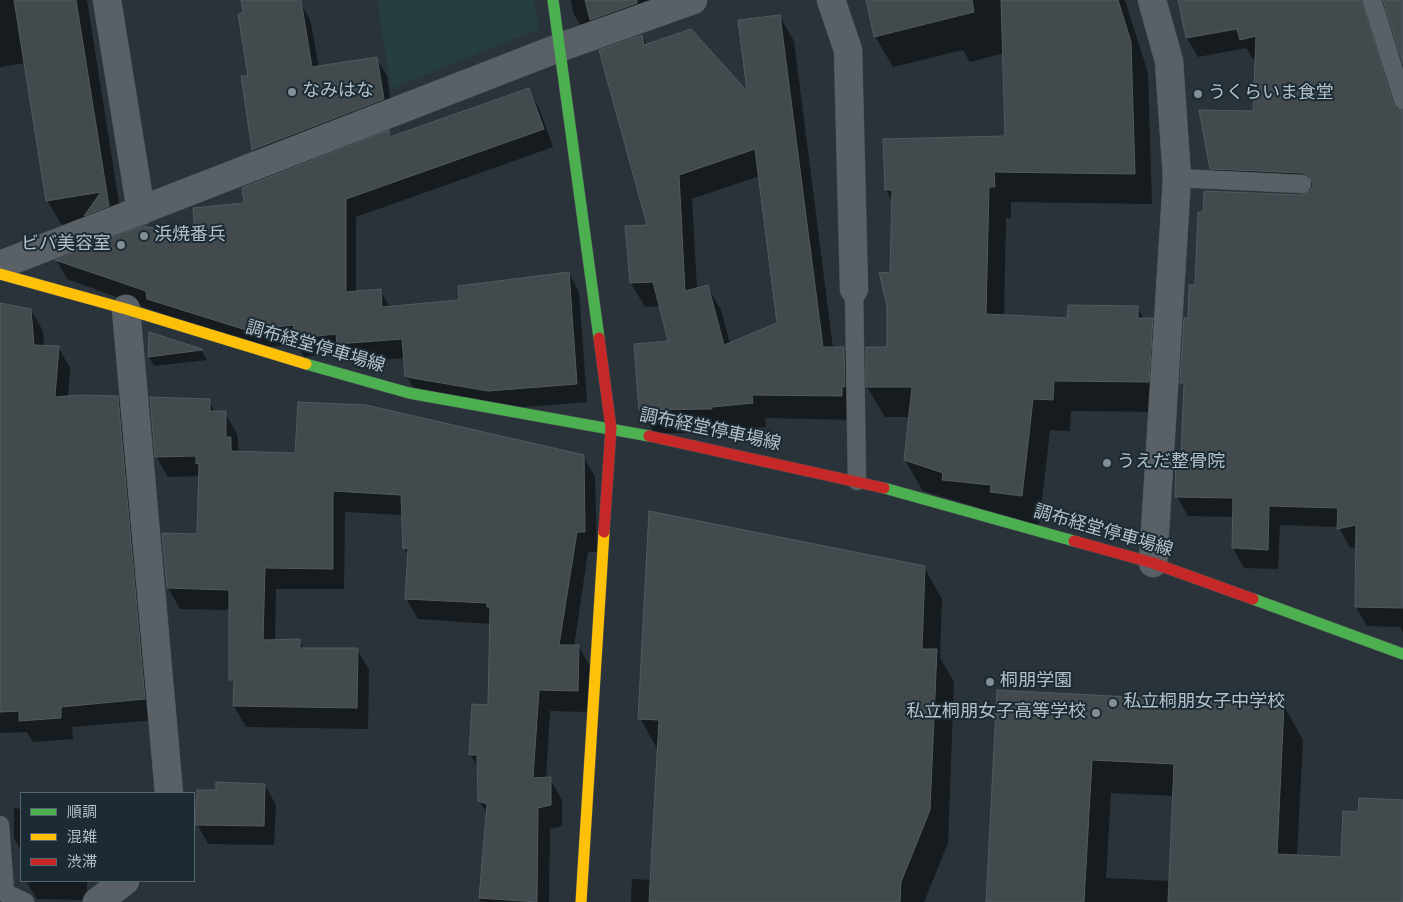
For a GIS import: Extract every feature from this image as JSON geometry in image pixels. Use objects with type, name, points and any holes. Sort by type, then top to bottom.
[{"type":"main road","points":[[553,0],[561,47],[611,428],[581,902]]},
{"type":"main road","name":"調布経堂停車場線","points":[[0,274],[126,309],[270,354],[409,393],[611,428],[857,481],[1152,563],[1403,654]]},
{"type":"street","points":[[107,0],[141,211]]},
{"type":"street","points":[[0,265],[561,47],[693,0]]},
{"type":"street","points":[[831,0],[848,50],[854,289]]},
{"type":"street","points":[[1152,0],[1170,61],[1177,178],[1152,563]]},
{"type":"street","points":[[126,309],[168,792]]},
{"type":"street","points":[[97,902],[124,882]]},
{"type":"lane","points":[[1372,0],[1403,100]]},
{"type":"lane","points":[[1177,178],[1302,184]]},
{"type":"lane","points":[[854,289],[857,481]]},
{"type":"lane","points":[[0,825],[5,894],[25,902]]},
{"type":"green space","points":[[377,0],[534,0],[539,29],[391,89]]},
{"type":"building","points":[[14,0],[76,0],[109,206],[84,216],[101,192],[46,201]]},
{"type":"building","points":[[241,0],[301,0],[312,67],[377,57],[384,99],[252,150],[241,76],[248,76],[238,14],[243,13]]},
{"type":"building","points":[[585,0],[637,0],[637,3],[590,20]]},
{"type":"building","points":[[866,0],[972,0],[974,12],[874,37]]},
{"type":"building","points":[[1001,0],[1118,0],[1131,42],[1135,174],[994,172],[995,187],[989,187],[986,314],[1067,318],[1068,305],[1138,306],[1138,318],[1153,318],[1149,382],[1054,381],[1053,400],[1033,399],[1022,496],[990,492],[991,485],[942,480],[943,473],[904,460],[912,387],[866,387],[866,347],[887,347],[887,306],[879,272],[890,273],[892,190],[885,190],[883,139],[1005,136]]},
{"type":"building","points":[[1178,0],[1362,0],[1393,103],[1396,108],[1403,110],[1403,608],[1355,607],[1356,525],[1337,529],[1338,508],[1269,506],[1268,550],[1232,548],[1233,498],[1175,497],[1176,455],[1181,455],[1184,383],[1180,383],[1184,318],[1188,318],[1189,285],[1195,285],[1198,212],[1203,212],[1204,191],[1301,195],[1311,190],[1313,184],[1308,175],[1303,173],[1210,169],[1199,110],[1253,111],[1256,36],[1240,40],[1237,29],[1186,38]]},
{"type":"building","points":[[1383,0],[1403,0],[1403,64]]},
{"type":"building","points":[[780,15],[823,347],[844,347],[845,387],[842,387],[842,396],[752,395],[753,403],[712,407],[712,409],[639,410],[634,344],[668,341],[653,282],[630,283],[625,226],[647,225],[599,50],[642,35],[644,45],[691,29],[747,91],[738,20]],"holes":[[[755,149],[777,323],[724,345],[708,285],[685,291],[679,175]]]},
{"type":"building","points":[[529,88],[544,129],[346,199],[346,292],[381,289],[382,307],[459,300],[458,286],[569,272],[577,384],[488,391],[412,378],[405,376],[402,339],[337,344],[336,334],[292,339],[294,325],[246,330],[147,299],[146,291],[55,260],[142,226],[195,235],[193,208],[244,203],[242,188],[389,130],[390,137]]},
{"type":"building","points":[[0,303],[31,309],[34,345],[59,346],[55,397],[80,395],[118,396],[145,699],[61,707],[61,718],[19,721],[19,711],[0,712]]},
{"type":"building","points":[[149,332],[202,349],[202,350],[148,357]]},
{"type":"building","points":[[150,397],[210,399],[210,411],[226,411],[226,437],[231,437],[231,451],[295,453],[298,402],[366,405],[584,455],[585,532],[577,532],[559,645],[579,645],[578,691],[539,690],[533,778],[551,777],[551,805],[538,808],[537,902],[479,898],[487,804],[478,801],[477,755],[469,755],[472,704],[488,705],[490,607],[487,607],[487,603],[405,599],[408,548],[403,549],[401,495],[333,491],[333,569],[265,568],[263,640],[300,639],[300,648],[358,648],[357,708],[233,706],[234,680],[229,680],[229,590],[167,588],[162,533],[197,534],[199,463],[196,464],[196,456],[155,457]]},
{"type":"building","points":[[649,511],[925,566],[922,649],[937,649],[930,810],[901,882],[900,902],[649,902],[659,720],[638,719]]},
{"type":"building","points":[[997,690],[1284,705],[1277,854],[1341,857],[1343,811],[1358,812],[1359,798],[1403,800],[1403,902],[1168,902],[1174,764],[1092,760],[1084,902],[986,902]]},
{"type":"building","points":[[216,782],[265,784],[264,826],[195,825],[197,790],[216,790]]},
{"type":"traffic: fast","points":[[553,0],[599,338]]},
{"type":"traffic: fast","points":[[306,364],[409,393],[649,436]]},
{"type":"traffic: fast","points":[[884,488],[1074,541]]},
{"type":"traffic: fast","points":[[1253,599],[1403,654]]},
{"type":"traffic: slow","points":[[0,274],[126,309],[306,364]]},
{"type":"traffic: slow","points":[[581,902],[604,532]]},
{"type":"traffic: jam","points":[[599,338],[611,428],[604,532]]},
{"type":"traffic: jam","points":[[649,436],[884,488]]},
{"type":"traffic: jam","points":[[1074,541],[1153,563],[1253,599]]},
{"type":"place","name":"なみはな","points":[[292,92]]},
{"type":"place","name":"うくらいま食堂","points":[[1198,94]]},
{"type":"place","name":"浜焼番兵","points":[[144,236]]},
{"type":"place","name":"ビバ美容室","points":[[121,245]]},
{"type":"place","name":"うえだ整骨院","points":[[1107,463]]},
{"type":"place","name":"桐朋学園","points":[[990,682]]},
{"type":"place","name":"私立桐朋女子中学校","points":[[1113,703]]},
{"type":"place","name":"私立桐朋女子高等学校","points":[[1096,713]]}]
